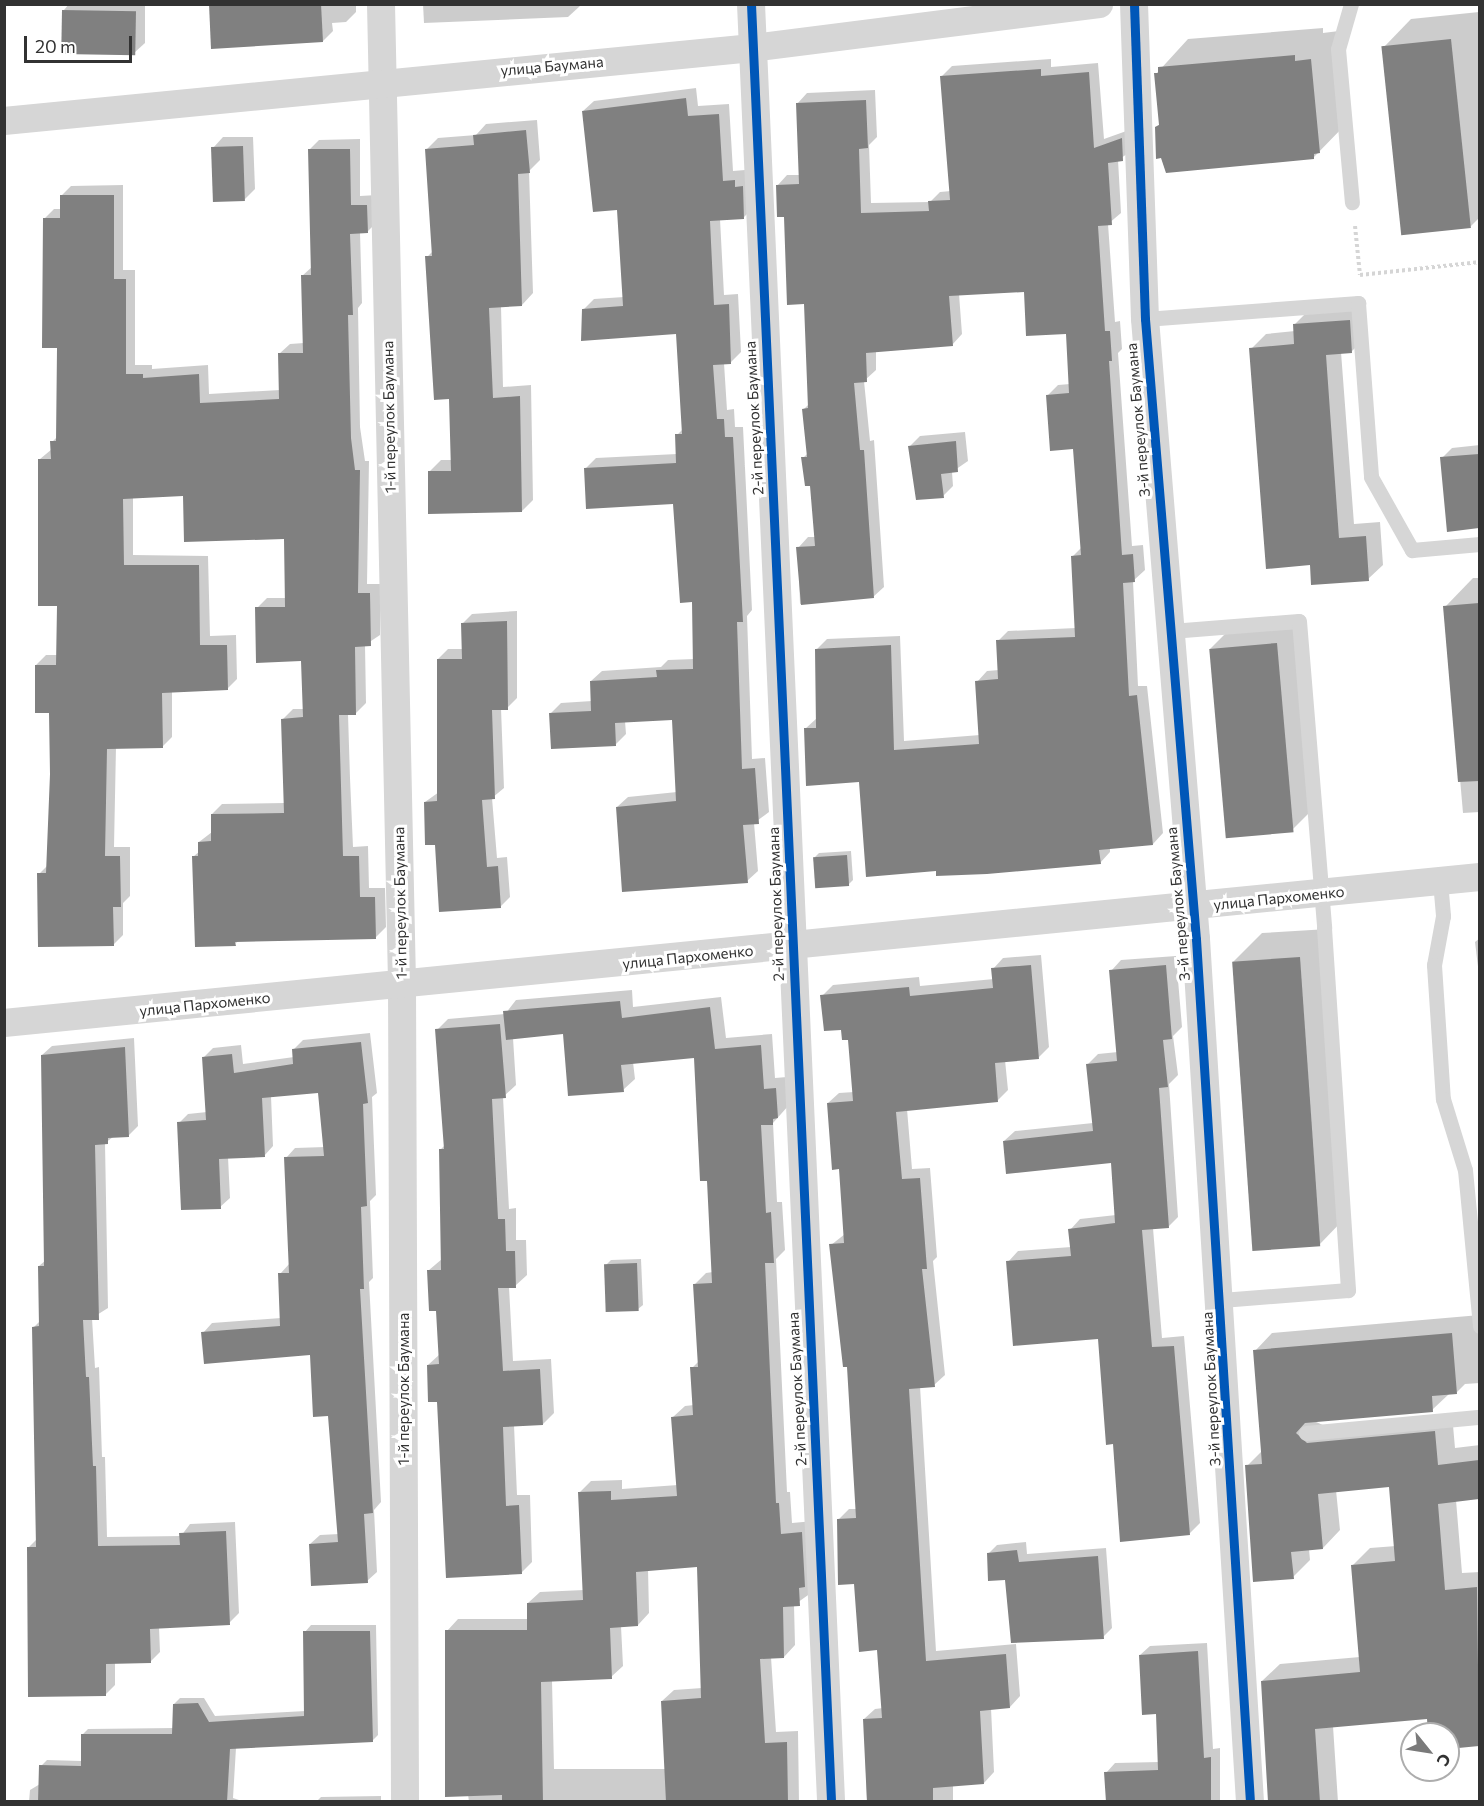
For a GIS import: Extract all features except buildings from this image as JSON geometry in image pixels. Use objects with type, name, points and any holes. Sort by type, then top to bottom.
[{"type":"street","name":"1-й переулок Баумана","points":[[381,4],[402,984],[405,1802]]},
{"type":"street","name":"2-й переулок Баумана","points":[[751,4],[831,1802]]},
{"type":"street","name":"улица Баумана","points":[[4,120],[381,81],[752,48],[1099,4]]},
{"type":"street","name":"3-й переулок Баумана","points":[[1134,4],[1145,319],[1193,906],[1221,1300],[1250,1802]]},
{"type":"street","name":"улица Пархоменко","points":[[4,1023],[793,947],[1479,877]]},
{"type":"lane","points":[[1351,4],[1338,49],[1353,202]]},
{"type":"lane","points":[[1145,319],[1358,303],[1371,477],[1412,550],[1479,544]]},
{"type":"lane","points":[[1171,631],[1299,621],[1321,893],[1348,1290],[1221,1300]]},
{"type":"lane","points":[[1440,881],[1443,916],[1434,966],[1443,1099],[1472,1169],[1479,1326]]},
{"type":"lane","points":[[1306,1433],[1479,1417]]},
{"type":"path","points":[[1353,202],[1360,275],[1479,262]]},
{"type":"cycle path","points":[[751,4],[831,1802]]},
{"type":"cycle path","points":[[1134,4],[1145,319],[1196,939],[1250,1802]]}]
